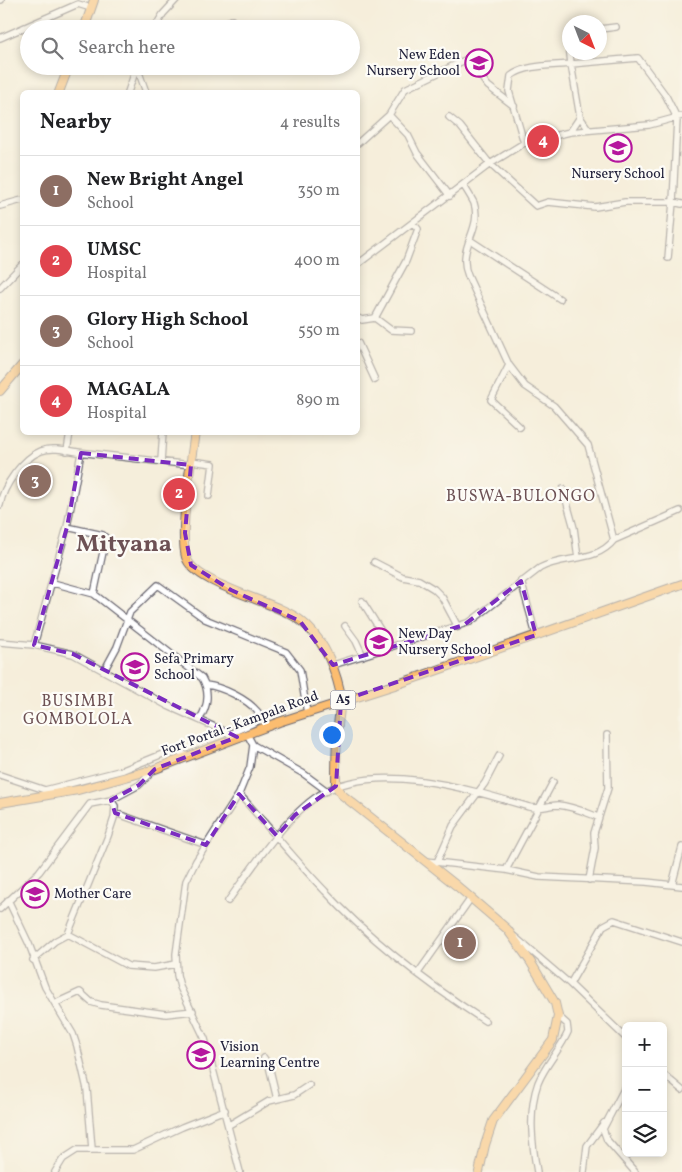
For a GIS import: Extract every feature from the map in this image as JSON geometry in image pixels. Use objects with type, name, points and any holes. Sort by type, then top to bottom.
[{"type":"main road","points":[[87,20],[93,4]]},
{"type":"main road","points":[[59,90],[65,75]]},
{"type":"main road","points":[[0,391],[20,367]]},
{"type":"main road","points":[[195,435],[185,533],[186,558],[199,573],[231,590],[285,611],[300,621],[313,634],[332,665],[341,701],[338,724],[336,786],[347,800],[471,898],[507,930],[545,985],[555,1003],[558,1016],[553,1040],[493,1121],[479,1172]]},
{"type":"main road","name":"Fort Portal - Kampala Road","points":[[0,803],[78,790],[155,769],[233,736],[247,734],[341,701],[401,683],[682,584]]},
{"type":"street","points":[[160,20],[173,1]]},
{"type":"street","points":[[38,20],[77,2],[93,4]]},
{"type":"street","points":[[607,28],[616,27]]},
{"type":"street","points":[[0,38],[20,29]]},
{"type":"street","points":[[524,143],[509,82],[511,76],[517,71],[638,58],[680,117],[668,258]]},
{"type":"street","points":[[360,141],[389,115],[406,90],[467,59],[488,86],[514,106]]},
{"type":"street","points":[[571,60],[580,117],[589,130]]},
{"type":"street","points":[[129,90],[134,75]]},
{"type":"street","points":[[140,75],[145,90]]},
{"type":"street","points":[[389,115],[408,135],[417,153],[450,196]]},
{"type":"street","points":[[449,117],[460,126],[490,164],[536,206],[548,202],[595,208],[625,202],[673,202],[682,204]]},
{"type":"street","points":[[570,132],[580,117]]},
{"type":"street","points":[[360,260],[464,186],[490,164],[524,143],[570,132],[649,125],[680,117]]},
{"type":"street","points":[[464,186],[474,203],[476,215],[463,264],[509,365],[525,386],[554,406],[588,445],[614,540]]},
{"type":"street","points":[[0,206],[20,201]]},
{"type":"street","points":[[375,318],[406,261],[418,229],[413,223]]},
{"type":"street","points":[[470,240],[560,299]]},
{"type":"street","points":[[0,288],[20,267]]},
{"type":"street","points":[[360,319],[375,318],[391,330],[411,331]]},
{"type":"street","points":[[360,347],[376,380]]},
{"type":"street","points":[[509,365],[491,400],[520,427]]},
{"type":"street","points":[[67,451],[70,435]]},
{"type":"street","points":[[161,461],[163,435]]},
{"type":"street","points":[[0,505],[6,487],[32,456],[42,451],[67,451],[161,461],[212,464],[209,496]]},
{"type":"street","points":[[34,645],[67,527],[81,453]]},
{"type":"street","points":[[563,489],[574,528],[578,558]]},
{"type":"street","points":[[332,665],[470,622],[521,581],[546,565],[595,554],[614,540],[680,511]]},
{"type":"street","points":[[67,527],[103,535],[106,538],[94,594]]},
{"type":"street","points":[[374,562],[403,577],[418,580],[434,588],[442,597],[458,627]]},
{"type":"street","points":[[521,581],[536,635]]},
{"type":"street","points":[[52,583],[94,594],[202,678],[208,695],[203,714],[199,720]]},
{"type":"street","points":[[104,670],[129,620],[130,612],[158,585],[205,620],[286,652],[300,670],[307,713]]},
{"type":"street","points":[[362,602],[391,647]]},
{"type":"street","points":[[345,626],[356,641],[363,656]]},
{"type":"street","points":[[0,642],[34,645],[73,654],[233,736],[256,722],[258,712],[251,704],[214,686],[206,685]]},
{"type":"street","points":[[247,734],[253,744],[304,774],[326,791]]},
{"type":"street","points":[[589,880],[594,848],[594,833],[608,788],[607,735]]},
{"type":"street","points":[[240,1172],[205,1039],[180,987],[176,964],[179,923],[186,881],[206,845],[239,794],[250,767],[253,744]]},
{"type":"street","points":[[0,775],[45,790],[123,770],[170,751],[178,751],[187,756]]},
{"type":"street","points":[[437,862],[453,826],[492,771],[498,756]]},
{"type":"street","points":[[0,907],[39,872],[90,804],[112,800],[138,785],[155,769]]},
{"type":"street","points":[[228,901],[295,815],[326,791],[355,781],[398,777],[538,808],[560,805],[598,817]]},
{"type":"street","points":[[506,870],[553,782]]},
{"type":"street","points":[[239,794],[325,892],[367,932],[418,973],[485,1021]]},
{"type":"street","points":[[33,960],[68,934],[108,836],[115,813],[115,806],[112,800]]},
{"type":"street","points":[[115,813],[206,845]]},
{"type":"street","points":[[672,885],[682,846]]},
{"type":"street","points":[[424,861],[506,870],[539,877],[682,886]]},
{"type":"street","points":[[418,973],[471,898]]},
{"type":"street","points":[[8,900],[25,935],[33,960],[45,987],[73,1034],[90,1109],[92,1149]]},
{"type":"street","points":[[570,984],[603,926],[608,922],[614,920],[682,942]]},
{"type":"street","points":[[507,930],[570,984],[622,1034]]},
{"type":"street","points":[[68,934],[128,966],[154,968],[176,964]]},
{"type":"street","points":[[56,1003],[80,992],[91,1002],[101,1005],[166,1014],[193,1011]]},
{"type":"street","points":[[538,1172],[532,1123],[538,1082],[568,1032],[567,1024],[558,1016]]},
{"type":"street","points":[[264,1058],[270,1066],[277,1099]]},
{"type":"street","points":[[667,1077],[682,1090]]},
{"type":"street","points":[[229,1125],[269,1101],[294,1095],[308,1085]]},
{"type":"street","points":[[622,1092],[607,1120],[604,1134],[635,1172]]},
{"type":"street","points":[[55,1172],[63,1159],[70,1153],[92,1149],[133,1150],[182,1127],[225,1110]]},
{"type":"street","points":[[584,1172],[586,1146],[596,1131],[607,1120]]},
{"type":"highlighted area","points":[[81,453],[191,465],[185,533],[191,565],[231,590],[300,621],[333,665],[464,625],[521,581],[536,635],[341,701],[336,786],[295,815],[277,836],[239,794],[206,845],[115,813],[111,800],[139,785],[155,769],[237,737],[73,654],[34,645],[67,527]]},
{"type":"place","name":"New Eden Nursery School","points":[[479,63]]},
{"type":"place","name":"MAGALA","points":[[543,141]]},
{"type":"place","name":"Nursery School","points":[[618,148]]},
{"type":"place","name":"Glory High School","points":[[35,481]]},
{"type":"place","name":"UMSC","points":[[179,494]]},
{"type":"place","name":"New Day Nursery School","points":[[379,642]]},
{"type":"place","name":"Sefa Primary School","points":[[135,667]]},
{"type":"place","name":"Mother Care","points":[[35,894]]},
{"type":"place","name":"New Bright Angel","points":[[460,943]]},
{"type":"place","name":"Vision Learning Centre","points":[[201,1055]]},
{"type":"district","name":"BUSWA-BULONGO","points":[[521,497]]},
{"type":"district","name":"Mityana","points":[[124,545]]},
{"type":"district","name":"BUSIMBI GOMBOLOLA","points":[[78,711]]}]
